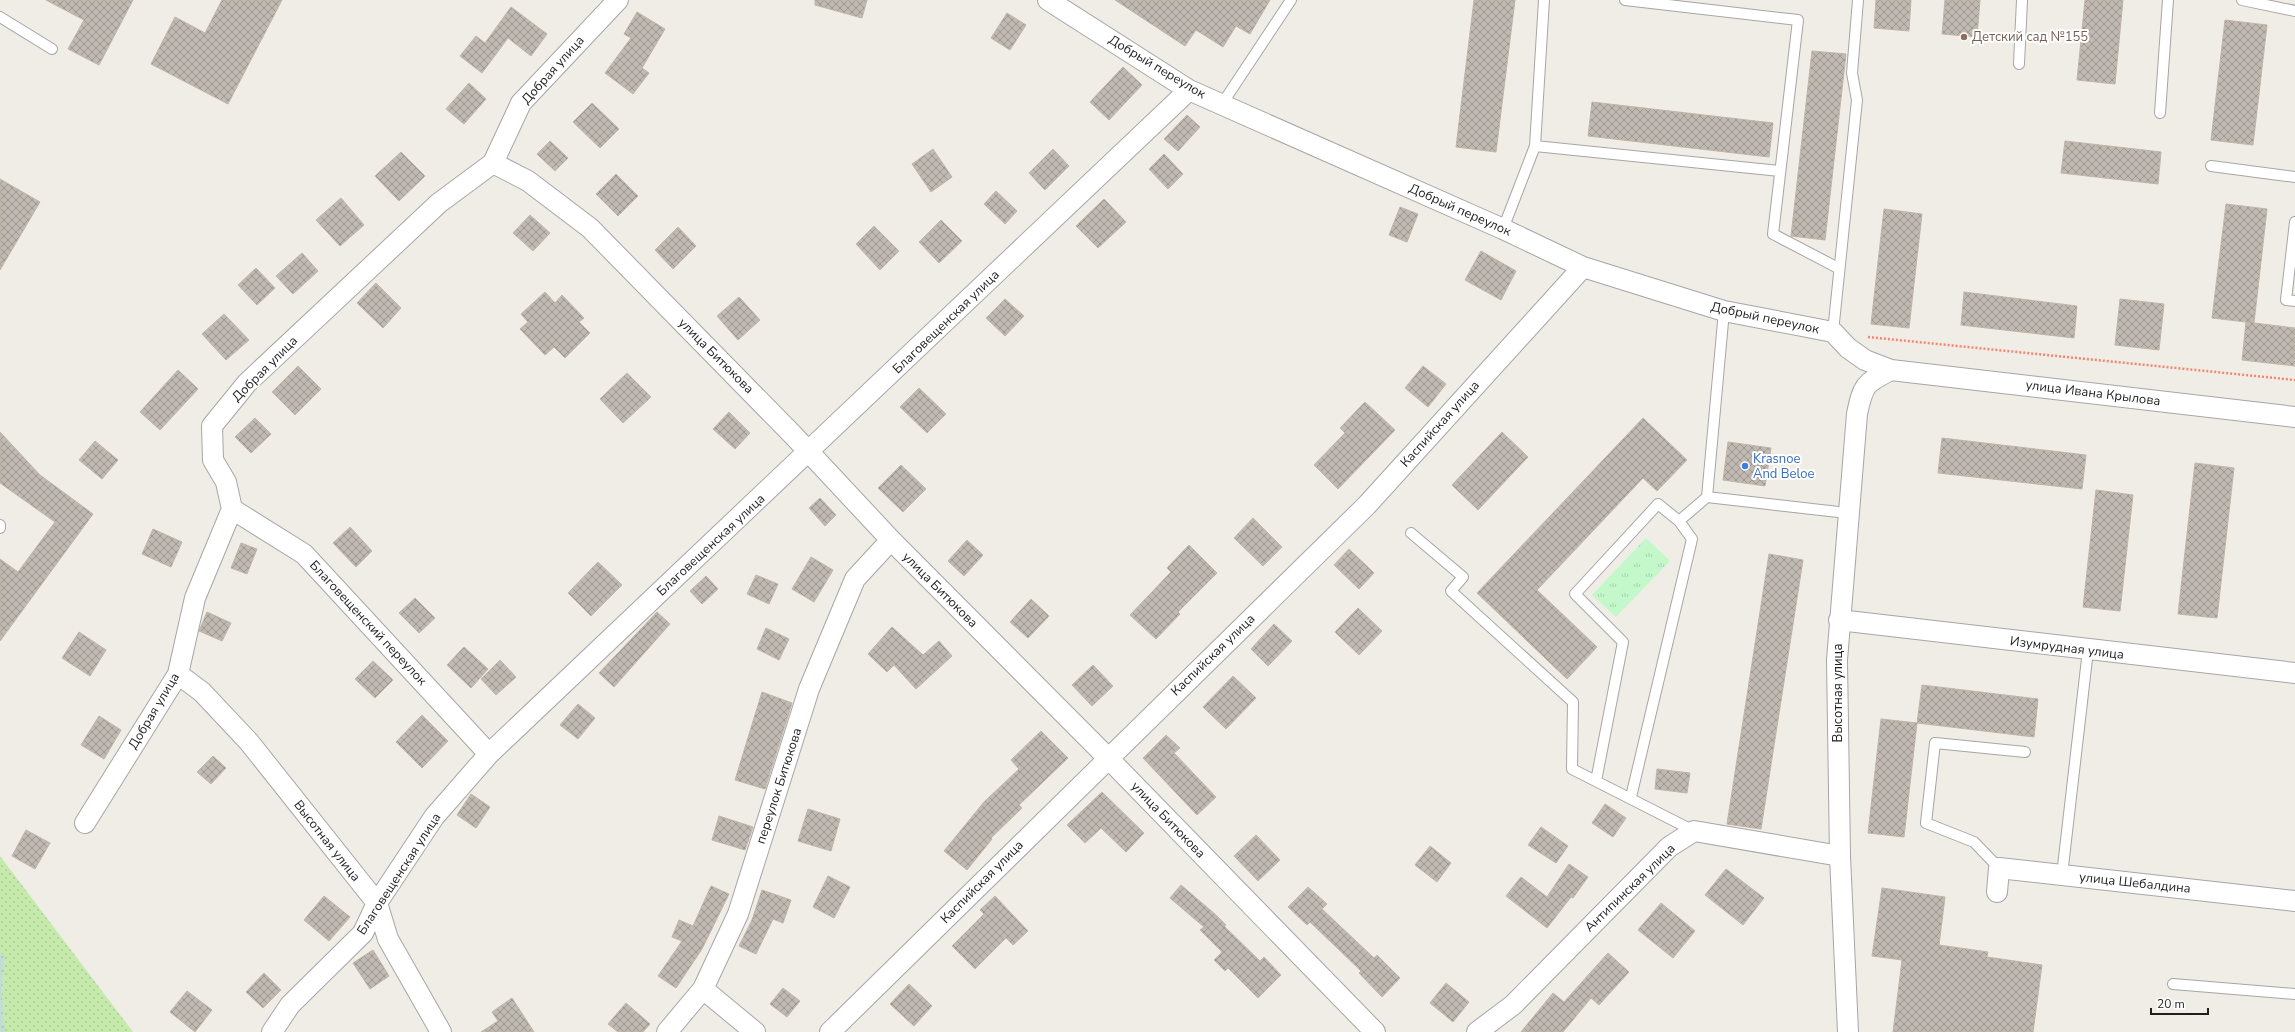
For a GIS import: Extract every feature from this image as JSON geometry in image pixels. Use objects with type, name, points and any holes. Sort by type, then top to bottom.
[{"type":"street","name":"Добрая улица","points":[[85,823],[178,674],[194,598],[232,509],[226,482],[213,460],[212,426],[247,384],[439,203],[493,163],[521,103],[618,0]]},
{"type":"street","name":"Добрый переулок","points":[[1048,0],[1189,90],[1503,229],[1583,267],[1724,311],[1833,332],[1848,348],[1865,360],[1891,370]]},
{"type":"street","name":"Благовещенская улица","points":[[272,1032],[290,1005],[363,933],[377,903],[434,817],[489,754],[1189,90]]},
{"type":"street","name":"улица Битюкова","points":[[493,163],[528,181],[590,228],[809,452],[890,540],[1108,758],[1375,1032]]},
{"type":"street","name":"Каспийская улица","points":[[830,1032],[1367,505],[1583,267]]},
{"type":"street","name":"улица Ивана Крылова","points":[[1891,370],[2295,416]]},
{"type":"street","name":"Высотная улица","points":[[1848,1032],[1840,856],[1837,660],[1857,414],[1861,394],[1870,380],[1891,370]]},
{"type":"street","name":"Благовещенский переулок","points":[[232,509],[304,554],[489,754]]},
{"type":"street","name":"переулок Битюкова","points":[[667,1032],[703,989],[738,914],[812,682],[855,580],[890,540]]},
{"type":"street","name":"Изумрудная улица","points":[[1840,620],[2295,673]]},
{"type":"street","name":"Высотная улица","points":[[178,674],[202,692],[249,742],[377,903],[388,939],[441,1032]]},
{"type":"street","points":[[1694,831],[1840,856]]},
{"type":"street","name":"Антипинская улица","points":[[1477,1032],[1513,1005],[1669,847],[1694,831]]},
{"type":"street","points":[[1997,892],[1999,868]]},
{"type":"street","name":"улица Шебалдина","points":[[1999,868],[2295,901]]},
{"type":"street","points":[[703,989],[755,1032]]},
{"type":"lane","points":[[1222,104],[1291,0]]},
{"type":"lane","points":[[1503,229],[1535,146],[1544,0]]},
{"type":"lane","points":[[1625,0],[1798,20],[1773,234],[1838,268]]},
{"type":"lane","points":[[1833,332],[1838,268],[1857,100],[1852,73],[1858,0]]},
{"type":"lane","points":[[2019,64],[2022,0]]},
{"type":"lane","points":[[2160,113],[2168,0]]},
{"type":"lane","points":[[2242,0],[2295,11]]},
{"type":"lane","points":[[0,17],[52,49]]},
{"type":"lane","points":[[1535,146],[1780,170]]},
{"type":"lane","points":[[2211,166],[2295,178]]},
{"type":"lane","points":[[2295,222],[2286,300],[2295,301]]},
{"type":"lane","points":[[1679,521],[1707,497],[1724,311]]},
{"type":"lane","points":[[1707,497],[1848,513]]},
{"type":"lane","points":[[1596,781],[1622,642],[1574,594],[1658,504],[1679,521],[1692,539],[1631,797]]},
{"type":"lane","points":[[1411,533],[1463,577],[1451,591],[1573,702],[1572,769],[1631,797],[1694,831]]},
{"type":"lane","points":[[2062,875],[2088,650]]},
{"type":"lane","points":[[1999,868],[1974,842],[1926,823],[1935,743],[2025,752]]},
{"type":"lane","points":[[2172,984],[2295,994]]},
{"type":"path","points":[[1860,337],[2295,380]]},
{"type":"green space","points":[[1646,538],[1670,561],[1616,617],[1592,595]]},
{"type":"green space","points":[[0,856],[133,1032],[5,1032],[2,994],[5,959],[0,951]]},
{"type":"green space","points":[[0,951],[5,959],[2,994],[5,1032],[0,1032]]},
{"type":"building","points":[[46,0],[133,0],[99,65],[68,49],[84,20]]},
{"type":"building","points":[[222,0],[282,0],[228,104],[151,64],[175,17],[205,33]]},
{"type":"building","points":[[815,0],[867,0],[862,18],[815,5]]},
{"type":"building","points":[[1115,0],[1270,0],[1250,34],[1236,26],[1223,47],[1196,30],[1185,46]]},
{"type":"building","points":[[1474,0],[1515,0],[1496,152],[1456,147]]},
{"type":"building","points":[[1876,0],[1911,0],[1909,31],[1874,28]]},
{"type":"building","points":[[1945,0],[1980,0],[1977,37],[1942,34]]},
{"type":"building","points":[[2085,0],[2123,0],[2115,84],[2077,80]]},
{"type":"building","points":[[511,7],[547,34],[531,56],[508,38],[482,73],[460,56],[476,36],[485,43]]},
{"type":"building","points":[[637,12],[665,29],[642,68],[649,73],[633,94],[605,73],[631,38],[624,34]]},
{"type":"building","points":[[1007,13],[1026,25],[1010,50],[991,38]]},
{"type":"building","points":[[2225,20],[2267,25],[2253,145],[2211,140]]},
{"type":"building","points":[[1812,51],[1846,54],[1825,240],[1791,236]]},
{"type":"building","points":[[1123,67],[1142,85],[1109,120],[1090,102]]},
{"type":"building","points":[[469,83],[486,99],[464,124],[446,109]]},
{"type":"building","points":[[1592,102],[1773,123],[1769,157],[1588,136]]},
{"type":"building","points":[[592,103],[619,129],[600,148],[573,122]]},
{"type":"building","points":[[1187,115],[1200,127],[1178,151],[1164,139]]},
{"type":"building","points":[[550,141],[568,158],[555,171],[537,154]]},
{"type":"building","points":[[2065,141],[2161,152],[2158,184],[2061,173]]},
{"type":"building","points":[[933,149],[952,177],[931,192],[912,164]]},
{"type":"building","points":[[1053,149],[1069,166],[1045,190],[1029,173]]},
{"type":"building","points":[[401,152],[425,176],[399,201],[375,176]]},
{"type":"building","points":[[1164,154],[1183,174],[1168,189],[1149,169]]},
{"type":"building","points":[[616,174],[638,196],[618,216],[596,194]]},
{"type":"building","points":[[0,179],[40,202],[0,270]]},
{"type":"building","points":[[996,191],[1017,211],[1005,224],[984,204]]},
{"type":"building","points":[[341,198],[364,225],[340,246],[316,220]]},
{"type":"building","points":[[1104,199],[1126,222],[1098,248],[1076,226]]},
{"type":"building","points":[[2226,204],[2267,209],[2254,323],[2295,328],[2295,366],[2242,360],[2246,322],[2212,318]]},
{"type":"building","points":[[1400,207],[1418,214],[1407,242],[1389,235]]},
{"type":"building","points":[[1884,209],[1922,214],[1909,328],[1871,324]]},
{"type":"building","points":[[530,215],[550,233],[533,251],[513,233]]},
{"type":"building","points":[[941,220],[962,241],[939,263],[919,242]]},
{"type":"building","points":[[874,226],[899,251],[880,270],[856,244]]},
{"type":"building","points":[[678,227],[696,246],[673,269],[655,250]]},
{"type":"building","points":[[1481,251],[1516,271],[1501,300],[1465,280]]},
{"type":"building","points":[[302,253],[318,271],[293,294],[276,276]]},
{"type":"building","points":[[256,268],[275,288],[257,305],[238,285]]},
{"type":"building","points":[[376,283],[401,308],[383,328],[357,303]]},
{"type":"building","points":[[545,292],[555,303],[562,295],[584,318],[579,322],[590,333],[565,358],[554,347],[545,355],[520,329],[528,322],[521,314]]},
{"type":"building","points":[[1964,292],[2077,306],[2074,338],[1961,325]]},
{"type":"building","points":[[739,297],[760,320],[738,340],[717,316]]},
{"type":"building","points":[[1005,299],[1024,316],[1005,336],[986,318]]},
{"type":"building","points":[[2120,299],[2164,304],[2159,350],[2115,345]]},
{"type":"building","points":[[224,314],[249,340],[226,360],[202,334]]},
{"type":"building","points":[[298,366],[321,389],[295,415],[272,392]]},
{"type":"building","points":[[1423,366],[1446,384],[1428,407],[1405,388]]},
{"type":"building","points":[[178,370],[198,389],[160,430],[140,412]]},
{"type":"building","points":[[627,373],[651,397],[623,423],[600,399]]},
{"type":"building","points":[[919,388],[946,414],[927,433],[900,407]]},
{"type":"building","points":[[1365,402],[1395,430],[1338,489],[1314,465],[1345,433],[1340,428]]},
{"type":"building","points":[[729,412],[750,433],[735,449],[713,429]]},
{"type":"building","points":[[255,418],[271,434],[251,453],[235,437]]},
{"type":"building","points":[[1643,418],[1687,460],[1657,491],[1643,478],[1537,590],[1597,647],[1567,679],[1477,593]]},
{"type":"building","points":[[0,432],[40,475],[93,514],[0,641],[0,559],[18,572],[55,522],[0,483]]},
{"type":"building","points":[[1502,432],[1528,457],[1478,510],[1452,485]]},
{"type":"building","points":[[1942,438],[2086,455],[2082,489],[1938,473]]},
{"type":"building","points":[[95,441],[118,460],[102,479],[79,460]]},
{"type":"building","points":[[1728,442],[1771,448],[1765,486],[1723,480]]},
{"type":"building","points":[[2195,463],[2234,468],[2217,618],[2178,614]]},
{"type":"building","points":[[901,465],[926,489],[903,512],[878,488]]},
{"type":"building","points":[[2096,490],[2133,495],[2120,611],[2083,607]]},
{"type":"building","points":[[820,498],[836,515],[825,526],[809,508]]},
{"type":"building","points":[[1253,518],[1282,547],[1263,566],[1234,538]]},
{"type":"building","points":[[350,527],[372,551],[356,567],[333,543]]},
{"type":"building","points":[[153,529],[182,542],[171,567],[142,554]]},
{"type":"building","points":[[967,540],[983,555],[964,576],[948,561]]},
{"type":"building","points":[[241,543],[257,549],[247,574],[231,568]]},
{"type":"building","points":[[1189,545],[1217,573],[1178,612],[1180,614],[1156,639],[1130,615],[1171,572],[1167,568]]},
{"type":"building","points":[[1349,549],[1374,573],[1359,589],[1334,565]]},
{"type":"building","points":[[1769,554],[1803,560],[1761,829],[1727,824]]},
{"type":"building","points":[[811,557],[833,570],[814,602],[792,589]]},
{"type":"building","points":[[598,562],[622,585],[591,616],[568,593]]},
{"type":"building","points":[[756,575],[778,584],[769,604],[747,594]]},
{"type":"building","points":[[706,576],[718,589],[702,604],[690,591]]},
{"type":"building","points":[[415,598],[435,618],[419,633],[399,613]]},
{"type":"building","points":[[1031,599],[1049,616],[1028,638],[1010,622]]},
{"type":"building","points":[[1358,608],[1382,631],[1359,655],[1335,632]]},
{"type":"building","points":[[207,612],[231,623],[222,641],[199,631]]},
{"type":"building","points":[[657,612],[670,624],[614,687],[599,673]]},
{"type":"building","points":[[1274,624],[1292,641],[1268,666],[1251,649]]},
{"type":"building","points":[[892,627],[923,655],[939,641],[952,656],[916,689],[894,665],[887,672],[868,654]]},
{"type":"building","points":[[766,628],[789,639],[779,660],[757,649]]},
{"type":"building","points":[[79,632],[106,650],[90,676],[62,658]]},
{"type":"building","points":[[464,647],[488,669],[471,688],[447,665]]},
{"type":"building","points":[[500,660],[516,677],[496,695],[481,679]]},
{"type":"building","points":[[373,661],[393,680],[375,698],[355,679]]},
{"type":"building","points":[[1093,665],[1113,686],[1092,706],[1072,685]]},
{"type":"building","points":[[1233,676],[1256,698],[1226,729],[1203,707]]},
{"type":"building","points":[[1922,685],[2038,699],[2034,737],[1917,723]]},
{"type":"building","points":[[762,692],[792,703],[765,789],[735,780]]},
{"type":"building","points":[[578,704],[595,718],[578,739],[560,725]]},
{"type":"building","points":[[422,715],[448,741],[422,768],[396,742]]},
{"type":"building","points":[[99,716],[121,730],[104,759],[81,745]]},
{"type":"building","points":[[1881,719],[1917,723],[1904,837],[1868,833]]},
{"type":"building","points":[[1041,731],[1068,758],[1019,805],[1022,808],[991,838],[992,839],[967,870],[944,851],[984,802],[1019,769],[1011,760]]},
{"type":"building","points":[[1166,735],[1180,748],[1174,753],[1216,797],[1197,815],[1143,758]]},
{"type":"building","points":[[213,756],[226,768],[211,784],[197,772]]},
{"type":"building","points":[[1657,769],[1690,773],[1687,793],[1655,789]]},
{"type":"building","points":[[1102,792],[1144,833],[1126,852],[1101,828],[1085,843],[1067,825]]},
{"type":"building","points":[[471,794],[490,807],[476,828],[457,815]]},
{"type":"building","points":[[1605,804],[1626,818],[1613,837],[1592,823]]},
{"type":"building","points":[[808,809],[840,819],[831,851],[798,841]]},
{"type":"building","points":[[719,816],[753,827],[745,850],[712,840]]},
{"type":"building","points":[[1541,827],[1568,846],[1556,863],[1528,845]]},
{"type":"building","points":[[26,830],[50,843],[35,869],[12,856]]},
{"type":"building","points":[[1256,835],[1280,860],[1258,881],[1234,856]]},
{"type":"building","points":[[1430,846],[1451,863],[1437,882],[1415,865]]},
{"type":"building","points":[[1569,864],[1588,877],[1573,898],[1571,897],[1547,928],[1506,896],[1521,877],[1547,897]]},
{"type":"building","points":[[1726,869],[1764,898],[1743,925],[1705,895]]},
{"type":"building","points":[[828,876],[850,887],[834,918],[813,907]]},
{"type":"building","points":[[1181,885],[1216,915],[1226,925],[1224,926],[1260,961],[1264,957],[1281,975],[1258,998],[1228,968],[1225,971],[1214,960],[1222,952],[1200,930],[1204,927],[1170,898]]},
{"type":"building","points":[[711,886],[729,894],[702,949],[676,988],[658,976],[682,941],[672,937],[679,920],[693,926]]},
{"type":"building","points":[[1308,887],[1327,904],[1322,909],[1374,958],[1377,955],[1400,978],[1382,997],[1359,973],[1361,971],[1310,922],[1307,925],[1288,907]]},
{"type":"building","points":[[1882,888],[1945,897],[1939,945],[1988,952],[1987,957],[2042,965],[2033,1032],[1893,1032],[1902,960],[1872,956]]},
{"type":"building","points":[[762,890],[791,900],[783,923],[773,919],[756,954],[739,946],[752,920]]},
{"type":"building","points":[[324,896],[350,917],[329,941],[304,920]]},
{"type":"building","points":[[995,896],[1028,931],[1013,945],[1006,938],[975,969],[952,946],[984,914],[980,910]]},
{"type":"building","points":[[1661,903],[1695,931],[1673,958],[1638,930]]},
{"type":"building","points":[[373,950],[389,976],[370,989],[353,963]]},
{"type":"building","points":[[1608,953],[1629,972],[1599,1005],[1591,998],[1563,1032],[1521,1032],[1553,993],[1564,1002]]},
{"type":"building","points":[[264,973],[281,990],[263,1008],[246,992]]},
{"type":"building","points":[[1446,983],[1469,1002],[1453,1022],[1430,1003]]},
{"type":"building","points":[[909,984],[932,1006],[914,1026],[890,1004]]},
{"type":"building","points":[[783,988],[800,1001],[787,1017],[770,1004]]},
{"type":"building","points":[[187,991],[212,1010],[195,1032],[170,1012]]},
{"type":"building","points":[[512,998],[534,1032],[481,1032],[498,1021],[492,1012]]},
{"type":"building","points":[[626,1003],[650,1024],[643,1032],[618,1032],[608,1024]]},
{"type":"place","name":"Детский сад №155","points":[[1964,37]]},
{"type":"place","name":"Krasnoe And Beloe","points":[[1745,466]]}]
